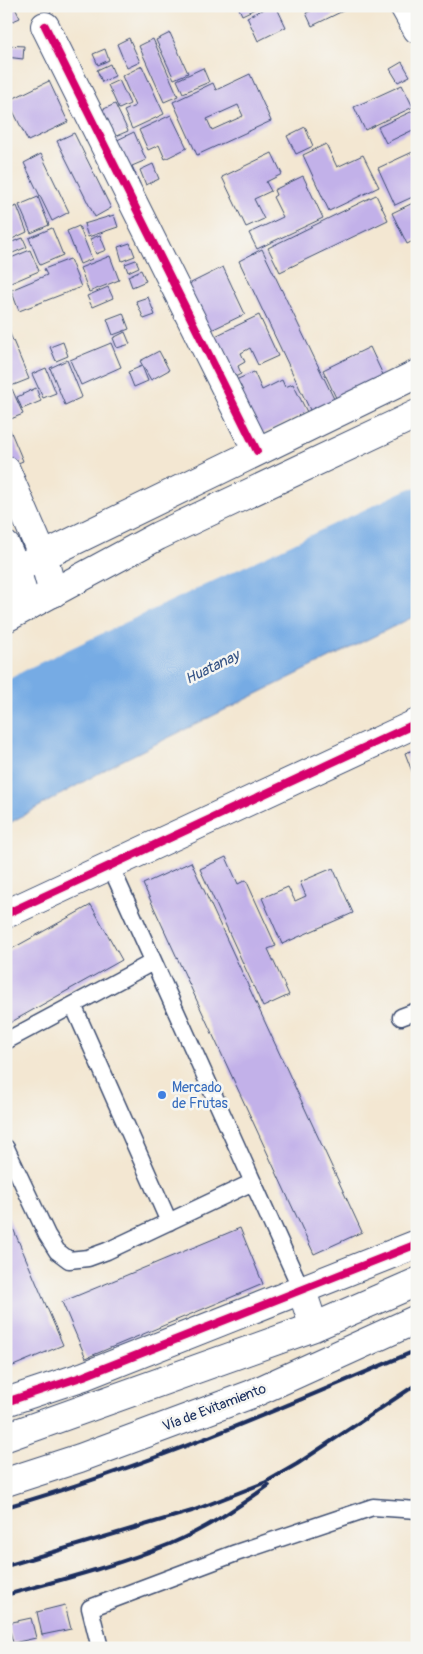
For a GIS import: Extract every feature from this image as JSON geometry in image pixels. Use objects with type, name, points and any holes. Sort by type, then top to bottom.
[{"type":"main road","points":[[404,6],[417,30]]},
{"type":"main road","points":[[45,26],[257,451]]},
{"type":"main road","points":[[417,374],[43,556],[9,563],[17,613],[158,536],[417,414]]},
{"type":"main road","points":[[6,470],[43,556],[53,593]]},
{"type":"main road","points":[[6,914],[417,723]]},
{"type":"main road","points":[[6,1402],[84,1376],[417,1244]]},
{"type":"main road","points":[[6,1437],[314,1327],[417,1282]]},
{"type":"main road","points":[[302,1291],[314,1327]]},
{"type":"main road","name":"Vía de Evitamiento","points":[[6,1482],[80,1458],[252,1394],[417,1319]]},
{"type":"lane","points":[[110,865],[302,1291]]},
{"type":"lane","points":[[6,1041],[153,962]]},
{"type":"lane","points":[[73,1005],[169,1222]]},
{"type":"lane","points":[[401,1017],[417,1010]]},
{"type":"lane","points":[[6,1148],[47,1235],[57,1251],[68,1260],[88,1258],[101,1254],[253,1182]]},
{"type":"lane","points":[[100,1648],[90,1608],[236,1553],[373,1507],[417,1510]]},
{"type":"water","name":"Huatanay","points":[[417,513],[417,615],[117,763],[6,825],[6,710],[42,690]]},
{"type":"building","points":[[6,6],[14,6],[20,18],[6,24]]},
{"type":"building","points":[[238,6],[256,6],[257,8],[242,15]]},
{"type":"building","points":[[270,6],[276,6],[286,27],[258,41],[247,17]]},
{"type":"building","points":[[321,6],[353,6],[312,26],[306,13]]},
{"type":"building","points":[[170,33],[188,73],[174,79],[156,40]]},
{"type":"building","points":[[129,38],[140,62],[127,68],[117,44]]},
{"type":"building","points":[[153,39],[178,96],[164,102],[139,46]]},
{"type":"building","points":[[6,45],[24,46],[23,59],[6,57]]},
{"type":"building","points":[[105,49],[109,60],[98,65],[93,54]]},
{"type":"building","points":[[402,62],[410,76],[398,82],[390,69]]},
{"type":"building","points":[[110,64],[115,76],[102,82],[97,70]]},
{"type":"building","points":[[142,66],[164,114],[132,129],[124,111],[135,106],[122,76]]},
{"type":"building","points":[[203,68],[209,82],[183,93],[177,80]]},
{"type":"building","points":[[250,74],[271,121],[197,155],[173,102],[213,83],[216,90]],"holes":[[[238,105],[243,116],[212,130],[207,119]]]},
{"type":"building","points":[[119,80],[130,104],[119,109],[108,85]]},
{"type":"building","points":[[49,81],[68,122],[28,141],[8,101]]},
{"type":"building","points":[[402,85],[413,107],[365,130],[354,107]]},
{"type":"building","points":[[115,104],[128,131],[107,140],[95,113]]},
{"type":"building","points":[[415,110],[417,114],[417,128],[386,143],[378,127]]},
{"type":"building","points":[[171,115],[187,148],[165,159],[159,145],[148,150],[139,130]]},
{"type":"building","points":[[305,127],[313,146],[296,154],[287,136]]},
{"type":"building","points":[[134,132],[146,160],[132,166],[140,184],[129,190],[109,144]]},
{"type":"building","points":[[74,133],[111,208],[95,217],[57,141]]},
{"type":"building","points":[[326,144],[337,167],[363,155],[379,187],[329,211],[303,155]]},
{"type":"building","points":[[417,150],[417,195],[395,205],[378,168]]},
{"type":"building","points":[[272,153],[282,174],[266,182],[271,191],[254,199],[264,219],[246,227],[222,177]]},
{"type":"building","points":[[41,154],[69,212],[52,221],[24,163]]},
{"type":"building","points":[[153,164],[159,179],[146,185],[140,170]]},
{"type":"building","points":[[303,176],[323,218],[257,249],[249,233],[283,217],[273,197],[276,195],[274,190]]},
{"type":"building","points":[[376,195],[388,220],[280,272],[268,248]]},
{"type":"building","points":[[38,197],[49,225],[31,233],[19,205]]},
{"type":"building","points":[[417,201],[417,239],[407,244],[392,213]]},
{"type":"building","points":[[17,206],[27,232],[12,239],[6,226],[6,210]]},
{"type":"building","points":[[114,215],[118,227],[88,237],[84,224]]},
{"type":"building","points":[[79,226],[92,259],[80,264],[67,231]]},
{"type":"building","points":[[52,228],[63,255],[40,265],[29,238]]},
{"type":"building","points":[[100,235],[106,250],[96,254],[90,239]]},
{"type":"building","points":[[10,237],[12,242],[23,238],[27,247],[8,255],[6,239]]},
{"type":"building","points":[[130,243],[135,256],[122,261],[118,247]]},
{"type":"building","points":[[262,249],[335,401],[311,412],[239,261]]},
{"type":"building","points":[[30,250],[39,271],[6,285],[6,260]]},
{"type":"building","points":[[110,256],[119,280],[89,292],[80,268]]},
{"type":"building","points":[[70,259],[81,287],[19,311],[11,290],[47,275],[44,269]]},
{"type":"building","points":[[136,260],[139,267],[128,272],[125,264]]},
{"type":"building","points":[[223,267],[245,314],[205,333],[183,287]]},
{"type":"building","points":[[141,270],[146,281],[132,287],[128,276]]},
{"type":"building","points":[[108,287],[113,298],[92,307],[87,296]]},
{"type":"building","points":[[148,297],[155,315],[144,319],[136,301]]},
{"type":"building","points":[[123,313],[129,329],[113,335],[107,319]]},
{"type":"building","points":[[259,315],[278,356],[258,365],[250,348],[241,353],[245,362],[238,366],[241,374],[225,382],[205,341]]},
{"type":"building","points":[[6,324],[29,379],[6,388]]},
{"type":"building","points":[[125,332],[130,344],[117,348],[113,338]]},
{"type":"building","points":[[63,342],[68,356],[56,361],[50,347]]},
{"type":"building","points":[[111,343],[121,367],[81,385],[70,360]]},
{"type":"building","points":[[370,347],[384,377],[337,400],[323,370]]},
{"type":"building","points":[[159,351],[169,370],[151,380],[140,361]]},
{"type":"building","points":[[67,360],[82,397],[65,405],[50,368]]},
{"type":"building","points":[[142,366],[148,381],[134,387],[128,372]]},
{"type":"building","points":[[46,368],[56,393],[43,398],[32,374]]},
{"type":"building","points":[[254,372],[262,390],[282,380],[285,387],[293,384],[307,412],[255,437],[229,383]]},
{"type":"building","points":[[36,388],[41,401],[22,409],[17,397]]},
{"type":"building","points":[[12,389],[23,414],[6,421],[6,391]]},
{"type":"building","points":[[6,425],[8,425],[23,461],[8,467],[6,462]]},
{"type":"building","points":[[417,749],[417,773],[413,774],[405,753]]},
{"type":"building","points":[[226,857],[238,884],[246,880],[276,946],[268,949],[289,995],[263,1007],[200,869]]},
{"type":"building","points":[[191,862],[362,1232],[314,1254],[143,884]]},
{"type":"building","points":[[333,868],[353,913],[282,944],[262,898],[288,887],[295,901],[306,896],[300,882]]},
{"type":"building","points":[[91,905],[122,960],[6,1025],[6,952]]},
{"type":"building","points":[[6,1212],[63,1345],[6,1369]]},
{"type":"building","points":[[240,1228],[263,1284],[86,1358],[62,1302]]},
{"type":"building","points":[[65,1605],[71,1629],[42,1635],[37,1612]]},
{"type":"building","points":[[31,1618],[36,1638],[13,1643],[8,1623]]},
{"type":"building","points":[[253,1643],[259,1644],[266,1648],[241,1648]]},
{"type":"waterway","points":[[6,710],[42,690],[417,513]]},
{"type":"railway","points":[[6,1507],[163,1455],[417,1350]]},
{"type":"railway","points":[[6,1566],[192,1511],[266,1482],[297,1464],[417,1384]]},
{"type":"railway","points":[[6,1595],[110,1565],[170,1544],[209,1525],[269,1485]]},
{"type":"cycle path","points":[[45,26],[257,451]]},
{"type":"cycle path","points":[[6,914],[417,723]]},
{"type":"cycle path","points":[[6,1402],[84,1376],[417,1244]]},
{"type":"place","name":"Mercado de Frutas","points":[[162,1095]]}]
